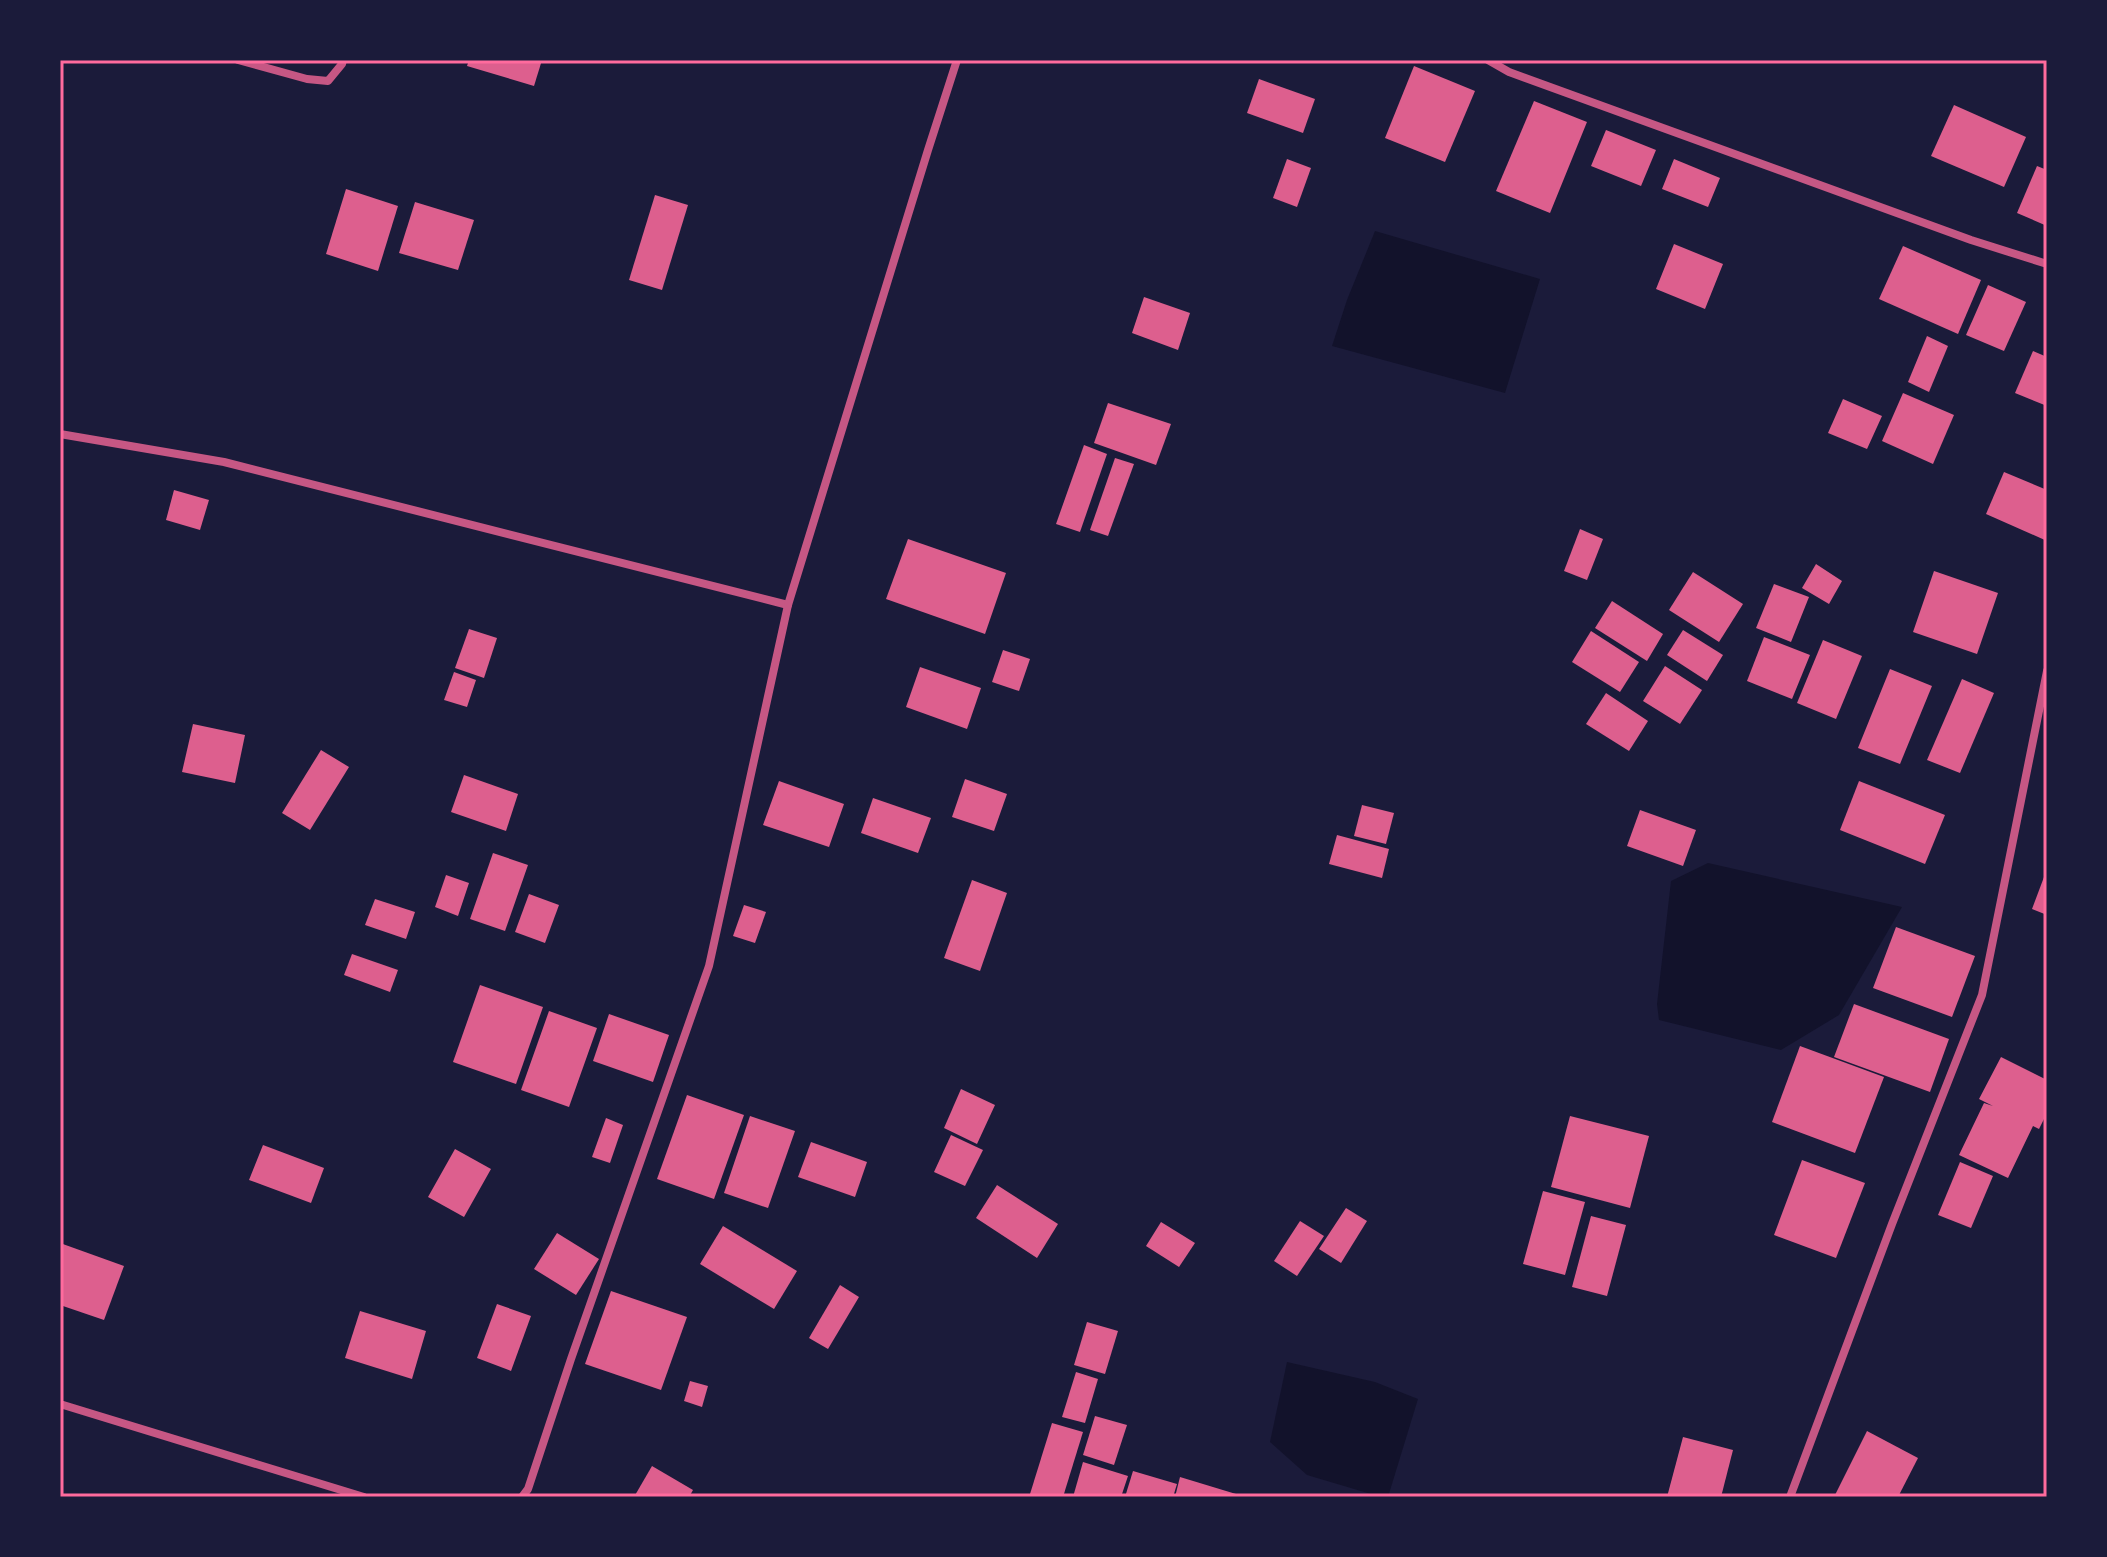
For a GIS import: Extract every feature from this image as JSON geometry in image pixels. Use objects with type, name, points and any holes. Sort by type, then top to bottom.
[{"type":"street","points":[[238,60],[307,79],[328,81],[343,60]]},
{"type":"street","points":[[522,1497],[528,1489],[709,966],[788,605],[957,60]]},
{"type":"street","points":[[1488,60],[1509,72],[1971,240],[2047,264]]},
{"type":"street","points":[[60,434],[224,462],[788,605]]},
{"type":"street","points":[[1790,1497],[1982,995],[2047,671]]},
{"type":"street","points":[[60,1404],[364,1497]]},
{"type":"shaded area","points":[[1375,231],[1540,279],[1505,393],[1332,346]]},
{"type":"shaded area","points":[[1708,863],[1902,907],[1839,1015],[1781,1050],[1659,1020],[1657,1004],[1671,881]]},
{"type":"shaded area","points":[[1287,1362],[1375,1382],[1418,1399],[1388,1497],[1307,1475],[1270,1442]]},
{"type":"building","points":[[469,60],[542,60],[534,86],[467,66]]},
{"type":"building","points":[[1414,66],[1475,91],[1445,162],[1385,138]]},
{"type":"building","points":[[1259,79],[1315,99],[1303,133],[1247,113]]},
{"type":"building","points":[[1534,101],[1587,122],[1550,213],[1496,191]]},
{"type":"building","points":[[1954,105],[2026,137],[2004,187],[1931,156]]},
{"type":"building","points":[[1606,130],[1656,150],[1641,186],[1591,166]]},
{"type":"building","points":[[1287,159],[1311,168],[1297,207],[1273,198]]},
{"type":"building","points":[[1674,159],[1720,178],[1708,207],[1662,189]]},
{"type":"building","points":[[2037,166],[2047,170],[2047,226],[2017,213]]},
{"type":"building","points":[[346,189],[398,206],[378,271],[326,254]]},
{"type":"building","points":[[655,195],[688,205],[662,290],[629,280]]},
{"type":"building","points":[[415,202],[474,220],[458,270],[399,253]]},
{"type":"building","points":[[1674,244],[1723,264],[1705,309],[1656,289]]},
{"type":"building","points":[[1903,246],[1981,280],[1958,334],[1879,299]]},
{"type":"building","points":[[1988,285],[2026,302],[2004,351],[1966,335]]},
{"type":"building","points":[[1144,297],[1190,313],[1178,350],[1132,333]]},
{"type":"building","points":[[1927,336],[1948,346],[1929,392],[1908,382]]},
{"type":"building","points":[[2033,351],[2047,357],[2047,406],[2015,393]]},
{"type":"building","points":[[1903,393],[1954,415],[1933,464],[1882,441]]},
{"type":"building","points":[[1843,399],[1882,416],[1867,449],[1828,433]]},
{"type":"building","points":[[1108,403],[1171,424],[1156,465],[1094,443]]},
{"type":"building","points":[[1084,445],[1107,454],[1080,532],[1056,524]]},
{"type":"building","points":[[1115,458],[1134,464],[1108,536],[1090,530]]},
{"type":"building","points":[[2004,472],[2047,490],[2047,541],[1986,514]]},
{"type":"building","points":[[174,490],[209,500],[200,530],[166,520]]},
{"type":"building","points":[[1580,529],[1603,539],[1587,580],[1564,571]]},
{"type":"building","points":[[908,539],[1006,573],[985,634],[886,599]]},
{"type":"building","points":[[1816,564],[1842,581],[1829,604],[1802,588]]},
{"type":"building","points":[[1934,571],[1998,593],[1977,654],[1913,632]]},
{"type":"building","points":[[1693,572],[1743,604],[1719,642],[1669,610]]},
{"type":"building","points":[[1774,584],[1809,597],[1791,642],[1756,628]]},
{"type":"building","points":[[1612,601],[1663,634],[1647,661],[1595,628]]},
{"type":"building","points":[[469,629],[497,638],[484,678],[455,668]]},
{"type":"building","points":[[1683,630],[1723,655],[1707,681],[1667,655]]},
{"type":"building","points":[[1591,631],[1639,662],[1620,692],[1572,662]]},
{"type":"building","points":[[1764,637],[1810,655],[1792,699],[1747,681]]},
{"type":"building","points":[[1823,640],[1862,656],[1836,719],[1797,703]]},
{"type":"building","points":[[1003,650],[1030,659],[1019,691],[992,682]]},
{"type":"building","points":[[1665,666],[1702,690],[1680,724],[1643,701]]},
{"type":"building","points":[[920,667],[981,688],[967,729],[906,707]]},
{"type":"building","points":[[1890,669],[1932,686],[1900,764],[1858,748]]},
{"type":"building","points":[[454,672],[476,680],[467,707],[444,700]]},
{"type":"building","points":[[1962,679],[1994,693],[1960,773],[1927,760]]},
{"type":"building","points":[[1606,693],[1648,721],[1629,751],[1586,724]]},
{"type":"building","points":[[193,724],[245,735],[235,783],[182,772]]},
{"type":"building","points":[[321,750],[349,767],[310,830],[282,813]]},
{"type":"building","points":[[464,775],[518,794],[506,831],[451,812]]},
{"type":"building","points":[[965,779],[1007,794],[994,831],[952,817]]},
{"type":"building","points":[[779,781],[844,804],[829,847],[763,825]]},
{"type":"building","points":[[1859,781],[1945,815],[1925,864],[1840,830]]},
{"type":"building","points":[[873,798],[931,818],[918,853],[861,833]]},
{"type":"building","points":[[1362,805],[1394,813],[1386,844],[1354,836]]},
{"type":"building","points":[[1640,810],[1696,830],[1683,866],[1627,846]]},
{"type":"building","points":[[1337,835],[1389,849],[1382,878],[1329,864]]},
{"type":"building","points":[[493,853],[528,865],[505,931],[470,919]]},
{"type":"building","points":[[2047,869],[2047,915],[2032,909]]},
{"type":"building","points":[[446,875],[469,883],[458,916],[435,907]]},
{"type":"building","points":[[972,880],[1007,893],[980,971],[944,958]]},
{"type":"building","points":[[529,894],[559,905],[545,943],[515,932]]},
{"type":"building","points":[[375,899],[415,912],[406,939],[365,925]]},
{"type":"building","points":[[744,905],[766,912],[755,943],[733,936]]},
{"type":"building","points":[[1896,927],[1975,956],[1952,1017],[1873,988]]},
{"type":"building","points":[[352,954],[398,970],[390,992],[344,975]]},
{"type":"building","points":[[480,985],[543,1007],[516,1084],[453,1062]]},
{"type":"building","points":[[1854,1004],[1949,1039],[1930,1092],[1834,1057]]},
{"type":"building","points":[[549,1011],[597,1028],[569,1107],[521,1090]]},
{"type":"building","points":[[609,1014],[669,1035],[653,1082],[593,1061]]},
{"type":"building","points":[[1800,1046],[1884,1077],[1855,1153],[1772,1122]]},
{"type":"building","points":[[2001,1057],[2047,1080],[2047,1113],[2039,1129],[2033,1126],[2008,1178],[1959,1155],[1984,1103],[1993,1106],[1979,1099]]},
{"type":"building","points":[[961,1089],[995,1105],[977,1144],[944,1128]]},
{"type":"building","points":[[687,1095],[744,1115],[714,1199],[657,1179]]},
{"type":"building","points":[[750,1116],[795,1131],[768,1208],[724,1193]]},
{"type":"building","points":[[1570,1116],[1649,1136],[1630,1208],[1551,1187]]},
{"type":"building","points":[[606,1118],[623,1125],[610,1163],[592,1157]]},
{"type":"building","points":[[951,1135],[983,1150],[965,1186],[934,1172]]},
{"type":"building","points":[[811,1142],[867,1162],[855,1197],[798,1177]]},
{"type":"building","points":[[263,1145],[324,1168],[311,1203],[249,1180]]},
{"type":"building","points":[[455,1149],[491,1169],[464,1217],[428,1197]]},
{"type":"building","points":[[1802,1160],[1865,1183],[1836,1258],[1774,1235]]},
{"type":"building","points":[[1960,1162],[1993,1176],[1971,1228],[1938,1215]]},
{"type":"building","points":[[997,1185],[1058,1224],[1037,1258],[976,1218]]},
{"type":"building","points":[[1543,1191],[1585,1202],[1565,1275],[1523,1264]]},
{"type":"building","points":[[1346,1208],[1367,1221],[1341,1263],[1319,1249]]},
{"type":"building","points":[[1591,1216],[1626,1225],[1607,1296],[1572,1287]]},
{"type":"building","points":[[1300,1221],[1324,1236],[1297,1276],[1274,1261]]},
{"type":"building","points":[[1161,1222],[1195,1243],[1179,1267],[1146,1246]]},
{"type":"building","points":[[723,1226],[797,1271],[774,1309],[700,1264]]},
{"type":"building","points":[[557,1233],[599,1259],[576,1295],[534,1269]]},
{"type":"building","points":[[60,1243],[124,1266],[104,1320],[60,1305]]},
{"type":"building","points":[[840,1285],[859,1297],[828,1349],[809,1338]]},
{"type":"building","points":[[611,1291],[687,1317],[661,1390],[585,1364]]},
{"type":"building","points":[[497,1304],[531,1316],[511,1371],[477,1358]]},
{"type":"building","points":[[360,1311],[426,1331],[412,1379],[345,1358]]},
{"type":"building","points":[[1087,1322],[1118,1331],[1105,1374],[1074,1365]]},
{"type":"building","points":[[1076,1372],[1098,1379],[1085,1423],[1062,1417]]},
{"type":"building","points":[[690,1381],[708,1386],[702,1407],[684,1401]]},
{"type":"building","points":[[1095,1416],[1127,1425],[1114,1465],[1083,1455]]},
{"type":"building","points":[[1052,1423],[1083,1432],[1063,1497],[1039,1497],[1030,1494]]},
{"type":"building","points":[[1867,1431],[1918,1458],[1898,1497],[1834,1497]]},
{"type":"building","points":[[1683,1437],[1733,1450],[1721,1497],[1667,1497]]},
{"type":"building","points":[[1083,1462],[1128,1476],[1121,1497],[1073,1497]]},
{"type":"building","points":[[652,1466],[693,1490],[689,1497],[634,1497]]},
{"type":"building","points":[[1133,1471],[1177,1484],[1173,1497],[1125,1497]]},
{"type":"building","points":[[1180,1477],[1236,1494],[1235,1497],[1175,1497]]}]
